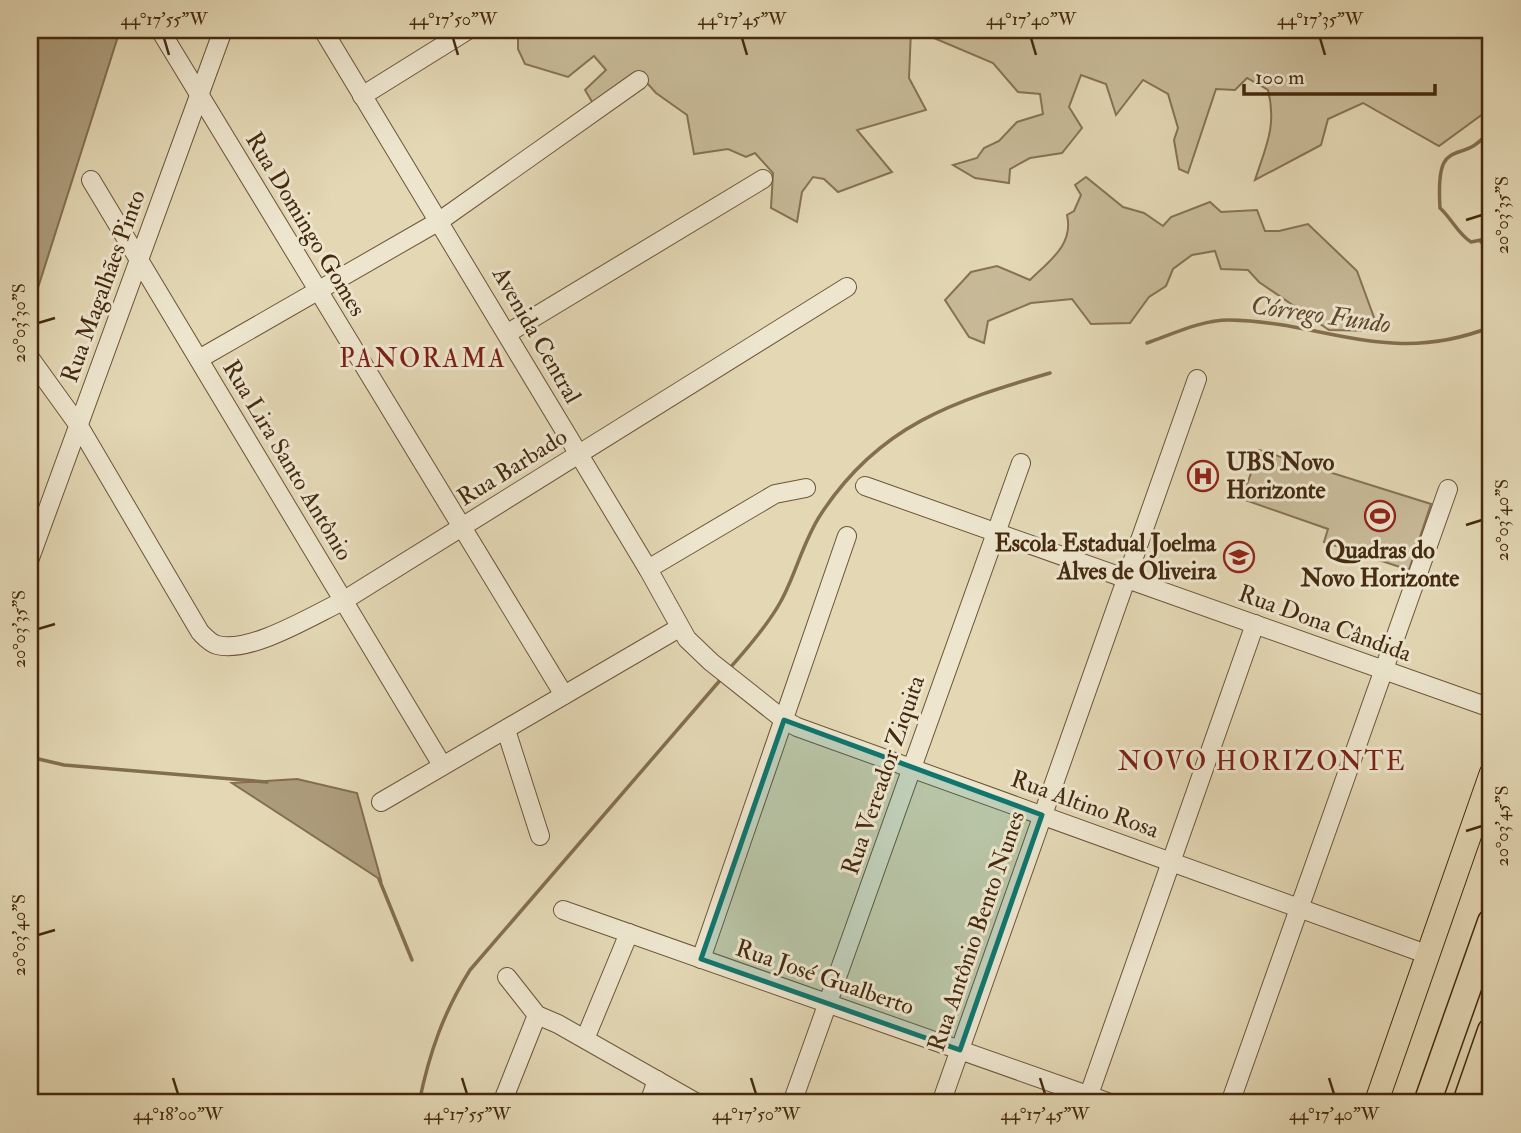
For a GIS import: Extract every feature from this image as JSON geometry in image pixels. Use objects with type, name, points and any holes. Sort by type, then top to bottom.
[{"type":"highway","points":[[1427,1103],[1491,922]]},
{"type":"highway","points":[[1466,1103],[1491,1031]]},
{"type":"main road","points":[[1376,1103],[1491,774]]},
{"type":"street","name":"Rua Domingo Gomes","points":[[160,30],[564,695]]},
{"type":"street","name":"Rua Magalhães Pinto","points":[[30,558],[223,30]]},
{"type":"street","name":"Avenida Central","points":[[323,30],[508,333],[648,569],[679,628],[710,662],[734,680]]},
{"type":"street","points":[[362,96],[468,30]]},
{"type":"street","points":[[199,359],[440,220],[639,80]]},
{"type":"street","points":[[508,333],[764,179]]},
{"type":"street","name":"Rua Lira Santo Antônio","points":[[91,180],[442,765]]},
{"type":"street","name":"Rua Barbado","points":[[79,426],[200,632],[213,645],[229,647],[278,632],[343,601],[847,287]]},
{"type":"street","points":[[30,358],[79,426]]},
{"type":"street","name":"Rua Antônio Bento Nunes","points":[[941,1103],[1197,379]]},
{"type":"street","name":"Rua Vereador Ziquita","points":[[792,1103],[1020,463]]},
{"type":"street","name":"Rua Dona Cândida","points":[[865,486],[1491,708]]},
{"type":"street","points":[[648,569],[775,494],[806,488]]},
{"type":"street","points":[[1230,1103],[1448,489]]},
{"type":"street","points":[[701,959],[847,536]]},
{"type":"street","points":[[1087,1099],[1255,624]]},
{"type":"street","points":[[381,802],[679,628]]},
{"type":"street","name":"Rua Altino Rosa","points":[[734,680],[784,720],[1429,955]]},
{"type":"street","points":[[506,730],[540,836]]},
{"type":"street","name":"Rua José Gualberto","points":[[563,910],[960,1050],[1087,1099],[1110,1103]]},
{"type":"street","points":[[585,1039],[629,933]]},
{"type":"street","points":[[508,977],[537,1015],[585,1039],[696,1103]]},
{"type":"street","points":[[502,1103],[537,1015]]},
{"type":"street","points":[[649,1103],[657,1080]]},
{"type":"highlighted area","points":[[784,720],[1042,815],[960,1050],[701,959]]},
{"type":"shaded area","points":[[30,30],[120,30],[36,294],[30,303]]},
{"type":"shaded area","points":[[510,30],[911,30],[909,78],[926,110],[857,130],[892,172],[838,192],[824,179],[813,177],[802,192],[797,222],[771,208],[773,173],[755,153],[746,157],[728,149],[694,154],[687,115],[656,93],[639,74],[594,105],[585,90],[606,70],[594,56],[568,77],[525,64],[518,49],[518,32]]},
{"type":"shaded area","points":[[915,30],[1491,30],[1491,108],[1439,146],[1363,103],[1328,119],[1321,145],[1255,180],[1271,125],[1268,90],[1247,78],[1235,90],[1216,89],[1188,173],[1179,169],[1174,140],[1178,128],[1168,94],[1143,80],[1116,115],[1106,84],[1081,75],[1069,107],[1082,128],[1062,153],[1030,158],[1010,169],[1009,183],[975,178],[953,165],[977,158],[984,148],[999,141],[1017,122],[1043,114],[1040,94],[1018,92],[993,63]]},
{"type":"shaded area","points":[[1086,177],[1123,207],[1144,213],[1163,226],[1171,217],[1210,202],[1221,212],[1257,210],[1265,231],[1279,231],[1308,224],[1357,271],[1379,331],[1329,330],[1259,282],[1248,270],[1221,269],[1215,251],[1192,255],[1173,269],[1166,286],[1149,297],[1130,323],[1091,324],[1072,299],[1031,303],[988,321],[984,343],[969,337],[945,300],[971,272],[997,266],[1030,280],[1063,244],[1067,235],[1067,215],[1074,211],[1081,195],[1075,185]]},
{"type":"shaded area","points":[[1259,450],[1431,504],[1409,570],[1324,542],[1328,529],[1242,499]]},
{"type":"shaded area","points":[[297,779],[357,793],[381,880],[232,783]]},
{"type":"waterway","name":"Córrego Fundo","points":[[1491,128],[1481,141],[1447,159],[1442,168],[1440,183],[1440,208],[1462,235],[1471,242],[1491,238]]},
{"type":"waterway","name":"Córrego Fundo","points":[[1481,242],[1491,250]]},
{"type":"waterway","name":"Córrego Fundo","points":[[1147,343],[1198,325],[1229,320],[1389,343],[1421,343],[1454,338],[1491,327]]},
{"type":"waterway","points":[[729,669],[776,610],[821,514],[868,458],[921,421],[951,406],[1050,373]]},
{"type":"waterway","points":[[419,1103],[438,1034],[470,970],[722,678]]},
{"type":"waterway","points":[[30,757],[64,765],[267,782]]},
{"type":"waterway","points":[[379,879],[412,960]]},
{"type":"place","name":"UBS Novo Horizonte","points":[[1203,476]]},
{"type":"place","name":"Quadras do Novo Horizonte","points":[[1380,516]]},
{"type":"place","name":"Escola Estadual Joelma Alves de Oliveira","points":[[1239,557]]},
{"type":"district","name":"PANORAMA","points":[[423,358]]},
{"type":"district","name":"NOVO HORIZONTE","points":[[1262,761]]}]
